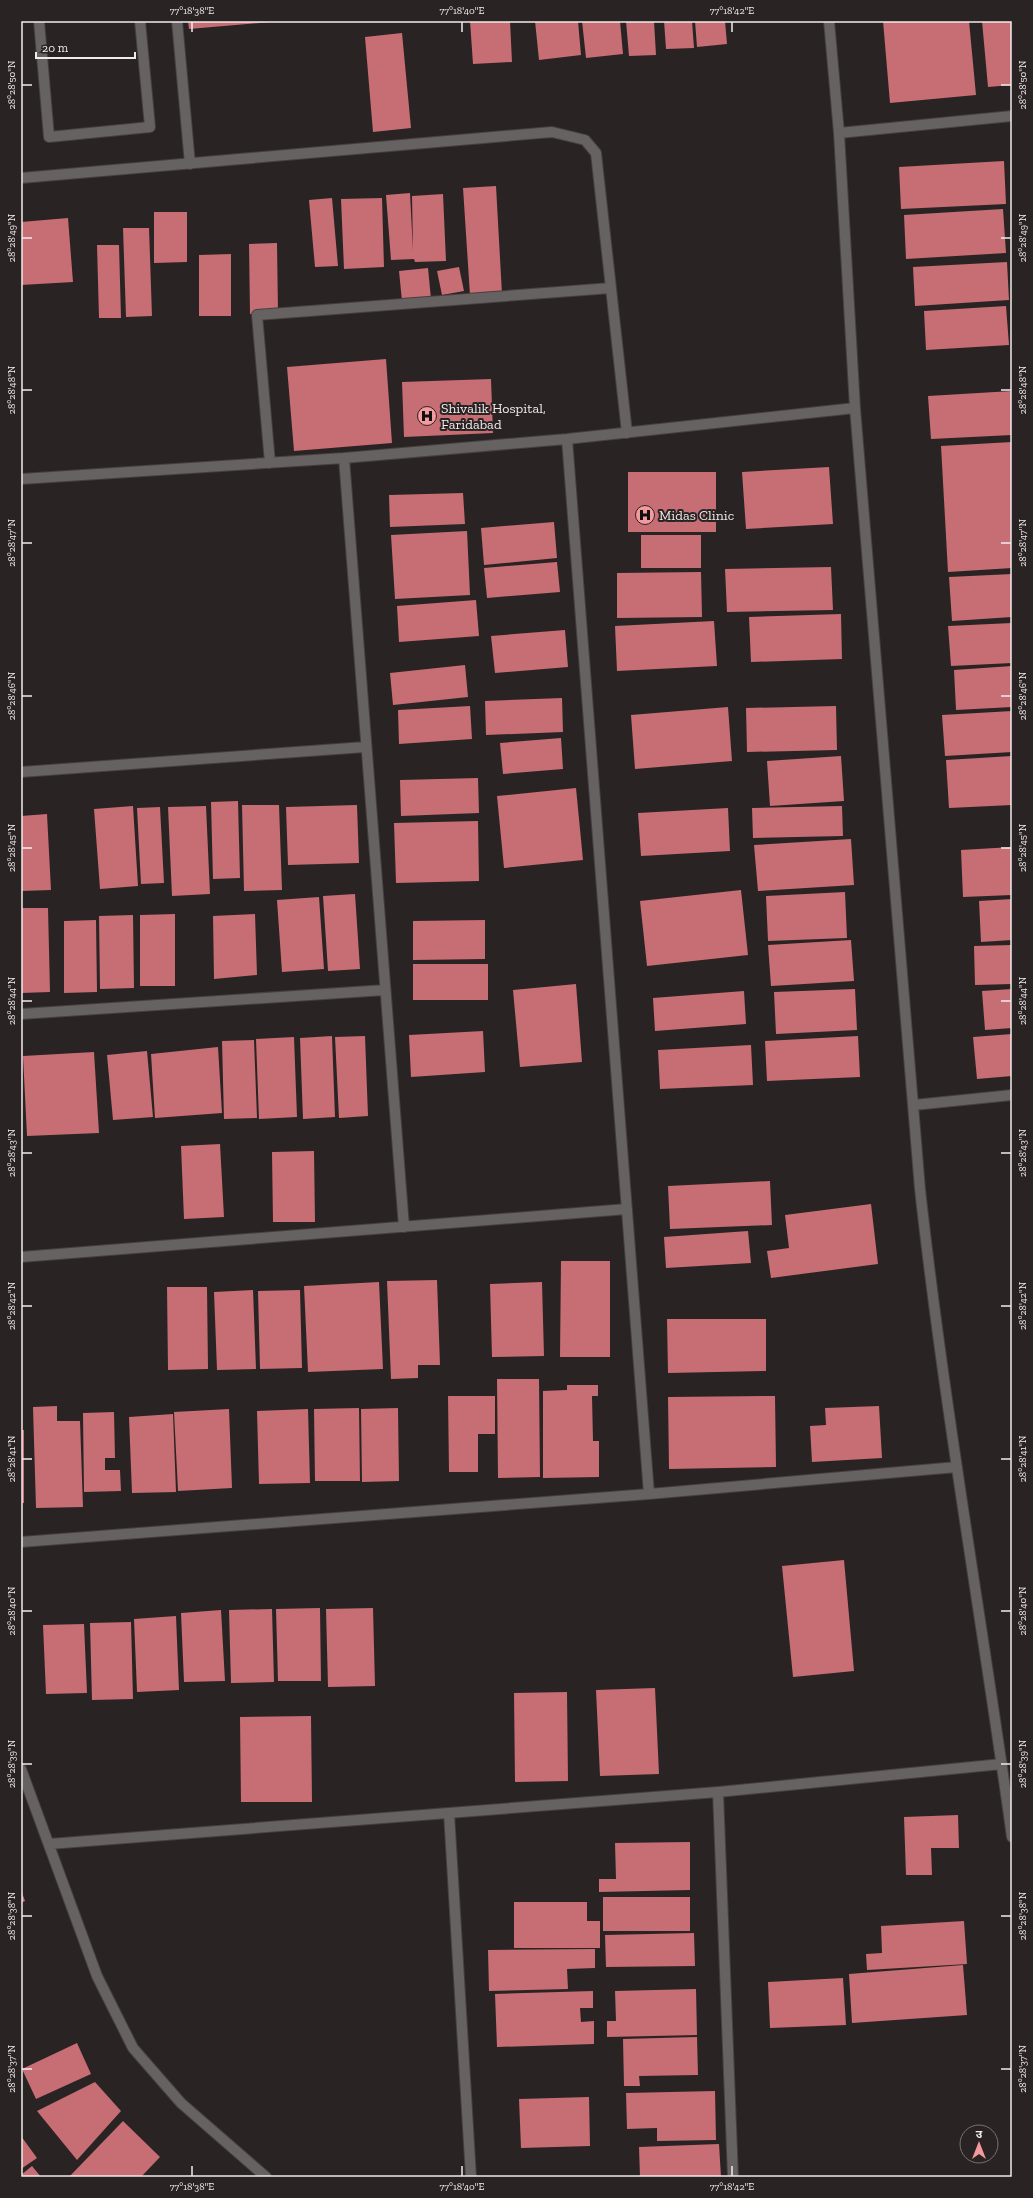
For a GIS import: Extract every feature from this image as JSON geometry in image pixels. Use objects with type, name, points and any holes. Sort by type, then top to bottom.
[{"type":"street","points":[[39,21],[49,137],[150,127],[140,21]]},
{"type":"street","points":[[177,21],[190,164]]},
{"type":"street","points":[[829,21],[839,133],[855,408],[920,1189],[928,1264],[1012,1837]]},
{"type":"street","points":[[839,133],[1012,116]]},
{"type":"street","points":[[21,178],[552,132],[585,140],[596,153],[627,433]]},
{"type":"street","points":[[270,463],[257,315],[611,288]]},
{"type":"street","points":[[21,479],[344,458],[567,439],[855,408]]},
{"type":"street","points":[[567,439],[649,1494]]},
{"type":"street","points":[[344,458],[404,1227]]},
{"type":"street","points":[[21,772],[366,748]]},
{"type":"street","points":[[21,1014],[385,990]]},
{"type":"street","points":[[914,1105],[1012,1095]]},
{"type":"street","points":[[21,1257],[627,1209]]},
{"type":"street","points":[[21,1542],[649,1494],[957,1467]]},
{"type":"street","points":[[49,1844],[718,1792],[1002,1764]]},
{"type":"street","points":[[21,1769],[97,1976],[132,2048],[181,2103],[266,2177]]},
{"type":"street","points":[[718,1792],[733,2177]]},
{"type":"street","points":[[450,1813],[471,2177]]},
{"type":"building","points":[[188,21],[271,21],[271,22],[189,29]]},
{"type":"building","points":[[470,21],[510,21],[512,62],[473,64]]},
{"type":"building","points":[[535,21],[578,21],[581,55],[539,60]]},
{"type":"building","points":[[582,21],[620,21],[623,54],[586,58]]},
{"type":"building","points":[[626,21],[654,21],[656,55],[629,56]]},
{"type":"building","points":[[664,21],[692,21],[694,48],[666,49]]},
{"type":"building","points":[[695,21],[725,21],[727,44],[697,47]]},
{"type":"building","points":[[883,21],[969,21],[976,95],[890,103]]},
{"type":"building","points":[[982,21],[1012,21],[1012,85],[988,87]]},
{"type":"building","points":[[402,33],[411,128],[373,132],[365,37]]},
{"type":"building","points":[[1004,161],[1006,204],[901,209],[899,167]]},
{"type":"building","points":[[496,186],[502,294],[470,295],[463,188]]},
{"type":"building","points":[[410,193],[413,251],[412,196],[443,194],[446,261],[415,262],[414,259],[391,260],[386,195]]},
{"type":"building","points":[[332,198],[338,266],[315,267],[309,200]]},
{"type":"building","points":[[382,198],[384,267],[344,269],[341,199]]},
{"type":"building","points":[[1003,209],[1006,253],[906,259],[904,215]]},
{"type":"building","points":[[154,212],[187,212],[187,262],[154,263]]},
{"type":"building","points":[[68,218],[73,282],[21,285],[21,222]]},
{"type":"building","points":[[123,228],[149,228],[152,316],[126,317]]},
{"type":"building","points":[[277,243],[278,313],[250,314],[249,244]]},
{"type":"building","points":[[97,245],[119,245],[121,318],[99,318]]},
{"type":"building","points":[[231,254],[231,316],[199,316],[199,255]]},
{"type":"building","points":[[1007,262],[1009,300],[915,306],[913,267]]},
{"type":"building","points":[[459,267],[464,291],[442,295],[437,271]]},
{"type":"building","points":[[428,268],[431,299],[402,301],[399,271]]},
{"type":"building","points":[[1006,306],[1009,345],[926,350],[924,311]]},
{"type":"building","points":[[386,359],[392,443],[294,451],[287,367]]},
{"type":"building","points":[[491,379],[493,433],[404,437],[402,382]]},
{"type":"building","points":[[1012,391],[1012,435],[931,439],[928,396]]},
{"type":"building","points":[[1012,442],[1012,568],[948,572],[941,446]]},
{"type":"building","points":[[829,467],[833,524],[746,529],[742,472]]},
{"type":"building","points":[[628,472],[716,472],[716,532],[628,532]]},
{"type":"building","points":[[463,493],[465,524],[390,527],[389,495]]},
{"type":"building","points":[[554,522],[557,558],[484,565],[481,528]]},
{"type":"building","points":[[467,531],[470,595],[395,599],[391,535]]},
{"type":"building","points":[[641,535],[701,535],[701,568],[641,568]]},
{"type":"building","points":[[557,562],[560,592],[487,598],[484,568]]},
{"type":"building","points":[[831,567],[833,610],[727,612],[725,569]]},
{"type":"building","points":[[701,572],[702,617],[617,618],[617,573]]},
{"type":"building","points":[[1012,574],[1012,617],[952,621],[949,577]]},
{"type":"building","points":[[476,600],[479,636],[399,642],[397,606]]},
{"type":"building","points":[[841,614],[842,659],[751,662],[749,617]]},
{"type":"building","points":[[714,621],[717,666],[617,671],[615,626]]},
{"type":"building","points":[[1012,623],[1012,663],[951,666],[948,626]]},
{"type":"building","points":[[565,630],[568,667],[495,673],[491,636]]},
{"type":"building","points":[[465,665],[468,697],[393,705],[390,673]]},
{"type":"building","points":[[1012,666],[1012,707],[956,710],[954,670]]},
{"type":"building","points":[[562,698],[563,732],[486,735],[485,701]]},
{"type":"building","points":[[470,706],[472,739],[399,744],[398,710]]},
{"type":"building","points":[[836,706],[837,750],[747,752],[746,708]]},
{"type":"building","points":[[728,707],[732,761],[635,769],[631,715]]},
{"type":"building","points":[[1012,711],[1012,752],[945,756],[942,715]]},
{"type":"building","points":[[561,738],[563,769],[503,774],[500,743]]},
{"type":"building","points":[[841,756],[844,801],[770,806],[767,761]]},
{"type":"building","points":[[1012,756],[1012,805],[949,808],[946,760]]},
{"type":"building","points":[[478,778],[479,813],[401,816],[400,780]]},
{"type":"building","points":[[576,788],[583,860],[504,868],[497,796]]},
{"type":"building","points":[[238,801],[240,878],[213,879],[211,802]]},
{"type":"building","points":[[242,805],[279,805],[282,890],[244,891]]},
{"type":"building","points":[[357,805],[359,863],[288,865],[286,807]]},
{"type":"building","points":[[133,806],[138,886],[100,889],[94,809]]},
{"type":"building","points":[[206,806],[210,894],[172,896],[168,807]]},
{"type":"building","points":[[842,806],[843,836],[753,838],[752,808]]},
{"type":"building","points":[[160,807],[164,883],[141,884],[137,808]]},
{"type":"building","points":[[728,808],[730,851],[641,856],[638,813]]},
{"type":"building","points":[[47,814],[51,890],[21,891],[21,816]]},
{"type":"building","points":[[478,821],[479,881],[396,883],[394,823]]},
{"type":"building","points":[[851,839],[854,885],[758,891],[754,845]]},
{"type":"building","points":[[1012,847],[1012,895],[963,897],[961,850]]},
{"type":"building","points":[[741,890],[748,955],[647,966],[640,901]]},
{"type":"building","points":[[845,892],[847,938],[768,941],[766,896]]},
{"type":"building","points":[[355,894],[360,969],[328,971],[323,896]]},
{"type":"building","points":[[319,897],[324,969],[282,972],[277,900]]},
{"type":"building","points":[[1012,899],[1012,940],[981,942],[979,901]]},
{"type":"building","points":[[21,908],[48,908],[50,992],[21,993]]},
{"type":"building","points":[[175,914],[175,986],[140,986],[140,915]]},
{"type":"building","points":[[255,914],[257,975],[214,979],[213,916]]},
{"type":"building","points":[[133,915],[134,988],[100,989],[99,916]]},
{"type":"building","points":[[96,920],[97,992],[64,993],[64,921]]},
{"type":"building","points":[[485,920],[485,959],[413,960],[413,921]]},
{"type":"building","points":[[851,940],[854,981],[771,986],[768,945]]},
{"type":"building","points":[[1012,945],[1012,984],[975,985],[974,946]]},
{"type":"building","points":[[413,964],[488,964],[488,1000],[413,1000]]},
{"type":"building","points":[[576,984],[582,1062],[520,1067],[513,990]]},
{"type":"building","points":[[855,989],[857,1030],[776,1034],[774,992]]},
{"type":"building","points":[[1012,989],[1012,1028],[985,1030],[982,991]]},
{"type":"building","points":[[744,991],[746,1024],[655,1031],[653,998]]},
{"type":"building","points":[[483,1031],[485,1072],[411,1077],[409,1035]]},
{"type":"building","points":[[1012,1034],[1012,1076],[977,1079],[973,1037]]},
{"type":"building","points":[[332,1036],[335,1117],[303,1119],[300,1038]]},
{"type":"building","points":[[365,1036],[368,1116],[339,1118],[335,1037]]},
{"type":"building","points":[[858,1036],[860,1077],[767,1081],[765,1041]]},
{"type":"building","points":[[294,1037],[297,1117],[259,1119],[256,1039]]},
{"type":"building","points":[[254,1040],[257,1118],[224,1119],[222,1041]]},
{"type":"building","points":[[751,1045],[753,1085],[660,1089],[658,1050]]},
{"type":"building","points":[[218,1047],[222,1113],[155,1118],[151,1054]]},
{"type":"building","points":[[147,1051],[153,1117],[113,1120],[107,1055]]},
{"type":"building","points":[[94,1052],[99,1133],[27,1136],[23,1056]]},
{"type":"building","points":[[220,1144],[224,1217],[184,1219],[181,1146]]},
{"type":"building","points":[[314,1151],[315,1222],[273,1222],[272,1152]]},
{"type":"building","points":[[770,1181],[772,1225],[670,1229],[668,1186]]},
{"type":"building","points":[[871,1204],[878,1264],[771,1278],[767,1251],[789,1248],[785,1215]]},
{"type":"building","points":[[748,1231],[751,1263],[666,1268],[664,1237]]},
{"type":"building","points":[[561,1261],[610,1261],[610,1357],[560,1357]]},
{"type":"building","points":[[437,1280],[440,1365],[418,1365],[418,1378],[391,1379],[387,1281]]},
{"type":"building","points":[[379,1282],[383,1369],[308,1372],[304,1286]]},
{"type":"building","points":[[542,1282],[544,1356],[492,1357],[490,1284]]},
{"type":"building","points":[[167,1287],[207,1287],[208,1369],[168,1370]]},
{"type":"building","points":[[253,1290],[256,1369],[217,1370],[214,1292]]},
{"type":"building","points":[[300,1290],[302,1368],[260,1369],[258,1291]]},
{"type":"building","points":[[667,1319],[766,1319],[766,1371],[668,1373]]},
{"type":"building","points":[[497,1379],[539,1379],[540,1477],[498,1478]]},
{"type":"building","points":[[567,1385],[598,1385],[598,1396],[592,1396],[593,1441],[599,1441],[599,1477],[543,1478],[543,1391],[567,1390]]},
{"type":"building","points":[[448,1396],[495,1396],[495,1434],[478,1434],[478,1472],[449,1472]]},
{"type":"building","points":[[775,1396],[776,1467],[669,1469],[668,1397]]},
{"type":"building","points":[[57,1406],[57,1421],[80,1421],[83,1507],[36,1508],[33,1407]]},
{"type":"building","points":[[879,1406],[882,1458],[812,1462],[810,1426],[826,1425],[825,1408]]},
{"type":"building","points":[[359,1408],[360,1481],[315,1481],[314,1409]]},
{"type":"building","points":[[398,1408],[399,1481],[362,1482],[361,1409]]},
{"type":"building","points":[[229,1409],[232,1488],[178,1491],[174,1412]]},
{"type":"building","points":[[308,1409],[310,1483],[259,1484],[257,1411]]},
{"type":"building","points":[[114,1412],[115,1458],[105,1458],[105,1470],[120,1470],[121,1491],[84,1492],[83,1413]]},
{"type":"building","points":[[173,1414],[176,1492],[132,1493],[129,1417]]},
{"type":"building","points":[[21,1430],[24,1430],[24,1503],[21,1503]]},
{"type":"building","points":[[844,1560],[854,1671],[793,1677],[782,1566]]},
{"type":"building","points":[[320,1608],[321,1681],[278,1681],[276,1609]]},
{"type":"building","points":[[373,1608],[375,1686],[328,1687],[326,1609]]},
{"type":"building","points":[[272,1609],[274,1682],[231,1683],[229,1610]]},
{"type":"building","points":[[221,1610],[225,1681],[184,1682],[181,1613]]},
{"type":"building","points":[[176,1616],[179,1690],[137,1692],[134,1619]]},
{"type":"building","points":[[131,1622],[133,1699],[92,1700],[90,1623]]},
{"type":"building","points":[[84,1624],[87,1693],[46,1694],[43,1625]]},
{"type":"building","points":[[655,1688],[659,1774],[600,1776],[596,1690]]},
{"type":"building","points":[[567,1692],[568,1781],[515,1782],[514,1693]]},
{"type":"building","points":[[311,1716],[312,1802],[241,1802],[240,1717]]},
{"type":"building","points":[[958,1815],[959,1848],[931,1848],[932,1875],[906,1875],[904,1817]]},
{"type":"building","points":[[690,1842],[690,1890],[599,1892],[599,1879],[616,1879],[615,1843]]},
{"type":"building","points":[[21,1890],[25,1901],[21,1903]]},
{"type":"building","points":[[603,1897],[690,1897],[690,1931],[603,1931]]},
{"type":"building","points":[[514,1902],[587,1902],[587,1921],[600,1921],[600,1948],[514,1948]]},
{"type":"building","points":[[964,1921],[967,1964],[867,1970],[866,1954],[882,1953],[881,1926]]},
{"type":"building","points":[[694,1933],[695,1966],[606,1967],[605,1935]]},
{"type":"building","points":[[595,1949],[595,1968],[567,1969],[568,1989],[489,1991],[488,1950]]},
{"type":"building","points":[[963,1965],[967,2015],[852,2023],[849,1974]]},
{"type":"building","points":[[843,1978],[846,2025],[770,2028],[768,1982]]},
{"type":"building","points":[[696,1989],[697,2035],[607,2037],[607,2021],[616,2021],[615,1991]]},
{"type":"building","points":[[593,1991],[593,2008],[580,2008],[581,2022],[594,2021],[594,2044],[497,2047],[495,1994]]},
{"type":"building","points":[[697,2037],[698,2075],[639,2076],[640,2086],[624,2086],[623,2039]]},
{"type":"building","points":[[77,2043],[91,2074],[36,2099],[22,2069]]},
{"type":"building","points":[[95,2082],[121,2111],[77,2160],[37,2111]]},
{"type":"building","points":[[715,2091],[716,2140],[657,2141],[657,2128],[627,2129],[626,2093]]},
{"type":"building","points":[[589,2097],[590,2146],[521,2148],[519,2099]]},
{"type":"building","points":[[123,2121],[160,2157],[141,2177],[69,2177]]},
{"type":"building","points":[[21,2136],[37,2158],[21,2169]]},
{"type":"building","points":[[719,2144],[721,2177],[640,2177],[639,2147]]},
{"type":"building","points":[[32,2166],[41,2177],[21,2177],[21,2175]]},
{"type":"place","name":"Shivalik Hospital, Faridabad","points":[[427,416]]},
{"type":"place","name":"Midas Clinic","points":[[645,515]]}]
